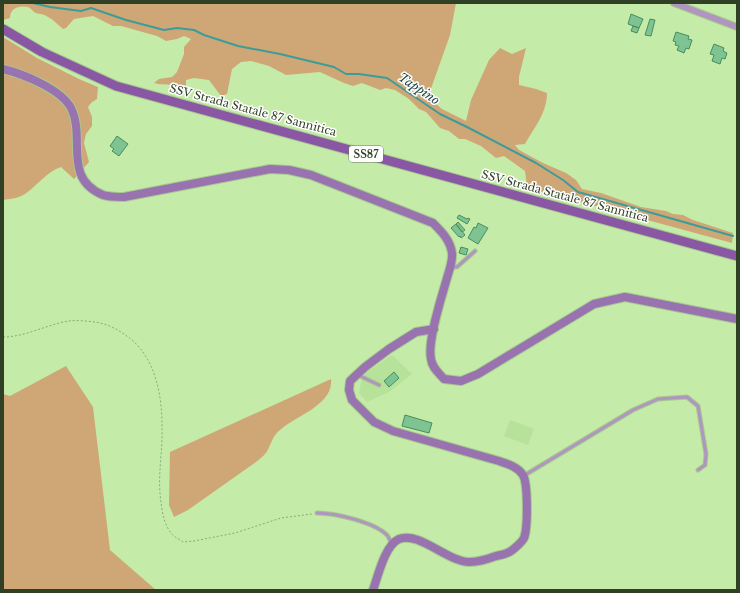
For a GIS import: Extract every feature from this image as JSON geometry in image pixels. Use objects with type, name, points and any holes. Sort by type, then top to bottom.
[{"type":"main road","name":"SSV Strada Statale 87 Sannitica","points":[[3,29],[69,66],[116,86],[737,256]]},
{"type":"street","points":[[674,3],[737,27]]},
{"type":"street","points":[[3,69],[19,73],[43,84],[60,95],[71,108],[76,127],[76,153],[79,172],[88,186],[103,195],[124,197],[270,169],[289,170],[311,176],[433,223],[445,235],[452,254],[430,349],[434,369],[444,379],[461,381],[478,374],[594,304],[625,297],[737,319]]},
{"type":"street","points":[[373,590],[392,544],[406,537],[419,540],[453,558],[469,562],[490,558],[511,551],[524,539],[527,521],[526,490],[523,475],[516,468],[500,461],[393,431],[374,422],[352,400],[349,390],[350,381],[357,374],[389,349],[416,332],[434,329]]},
{"type":"lane","points":[[450,267],[457,267],[475,251]]},
{"type":"lane","points":[[357,374],[380,385]]},
{"type":"lane","points":[[523,475],[633,410],[658,399],[686,397],[698,406],[706,454],[705,465],[698,470]]},
{"type":"lane","points":[[317,513],[329,513],[376,528],[387,535],[392,544]]},
{"type":"path","points":[[3,337],[21,335],[68,321],[95,322],[112,326],[139,346],[148,358],[159,391],[162,426],[160,494],[164,521],[171,533],[183,542],[194,542],[235,533],[281,518],[317,513]]},
{"type":"shaded area","points":[[3,3],[456,3],[450,35],[428,97],[442,109],[466,121],[471,100],[489,60],[500,48],[512,54],[526,48],[519,77],[519,85],[547,93],[545,107],[542,114],[525,144],[515,145],[519,150],[566,173],[576,180],[582,189],[601,193],[641,207],[683,215],[693,220],[733,233],[732,243],[555,195],[535,191],[527,186],[525,171],[504,156],[496,158],[481,146],[465,139],[459,139],[449,131],[440,128],[426,112],[419,109],[409,99],[395,90],[386,88],[380,90],[362,83],[353,86],[320,72],[286,75],[269,66],[251,61],[241,62],[232,69],[227,94],[221,96],[209,80],[194,78],[186,80],[186,87],[157,84],[154,83],[159,79],[172,77],[177,72],[184,54],[184,47],[191,39],[184,36],[166,41],[157,36],[121,26],[113,26],[93,16],[74,19],[66,28],[63,29],[46,16],[36,13],[25,6],[16,8],[10,15],[10,18],[3,20]]},
{"type":"shaded area","points":[[3,37],[37,58],[98,87],[97,99],[88,107],[92,117],[92,126],[86,134],[84,143],[89,162],[74,179],[61,167],[51,172],[23,195],[3,200]]},
{"type":"shaded area","points":[[392,355],[412,374],[389,392],[367,402],[359,393],[362,378],[366,373]]},
{"type":"shaded area","points":[[66,366],[93,407],[110,550],[156,590],[3,590],[3,394],[10,396]]},
{"type":"shaded area","points":[[331,379],[330,389],[326,397],[310,411],[291,422],[276,434],[267,452],[263,456],[188,510],[174,517],[169,505],[170,452]]},
{"type":"shaded area","points":[[510,420],[534,429],[528,445],[504,436]]},
{"type":"building","points":[[631,14],[643,19],[639,28],[628,24]]},
{"type":"building","points":[[650,19],[655,20],[651,36],[645,35]]},
{"type":"building","points":[[633,26],[639,28],[637,33],[631,31]]},
{"type":"building","points":[[676,32],[689,36],[688,39],[692,40],[689,49],[686,48],[684,53],[677,50],[679,46],[675,45],[676,42],[673,41]]},
{"type":"building","points":[[714,44],[724,48],[723,51],[727,53],[725,59],[722,58],[720,64],[712,61],[714,55],[710,54]]},
{"type":"building","points":[[117,136],[128,144],[119,156],[112,151],[114,149],[110,146]]},
{"type":"building","points":[[459,215],[470,219],[467,224],[457,218]]},
{"type":"building","points":[[458,222],[465,230],[462,232],[456,224]]},
{"type":"building","points":[[478,223],[488,228],[478,244],[468,238]]},
{"type":"building","points":[[456,224],[465,235],[461,238],[451,228]]},
{"type":"building","points":[[461,247],[468,249],[466,255],[459,253]]},
{"type":"building","points":[[394,372],[399,378],[389,387],[384,381]]},
{"type":"building","points":[[405,415],[432,423],[429,433],[402,426]]},
{"type":"waterway","name":"Tappino","points":[[33,3],[81,11],[91,8],[126,20],[164,30],[177,28],[194,30],[204,35],[238,46],[334,67],[346,74],[359,74],[387,78],[440,114],[536,163],[563,180],[578,192],[733,236]]}]
